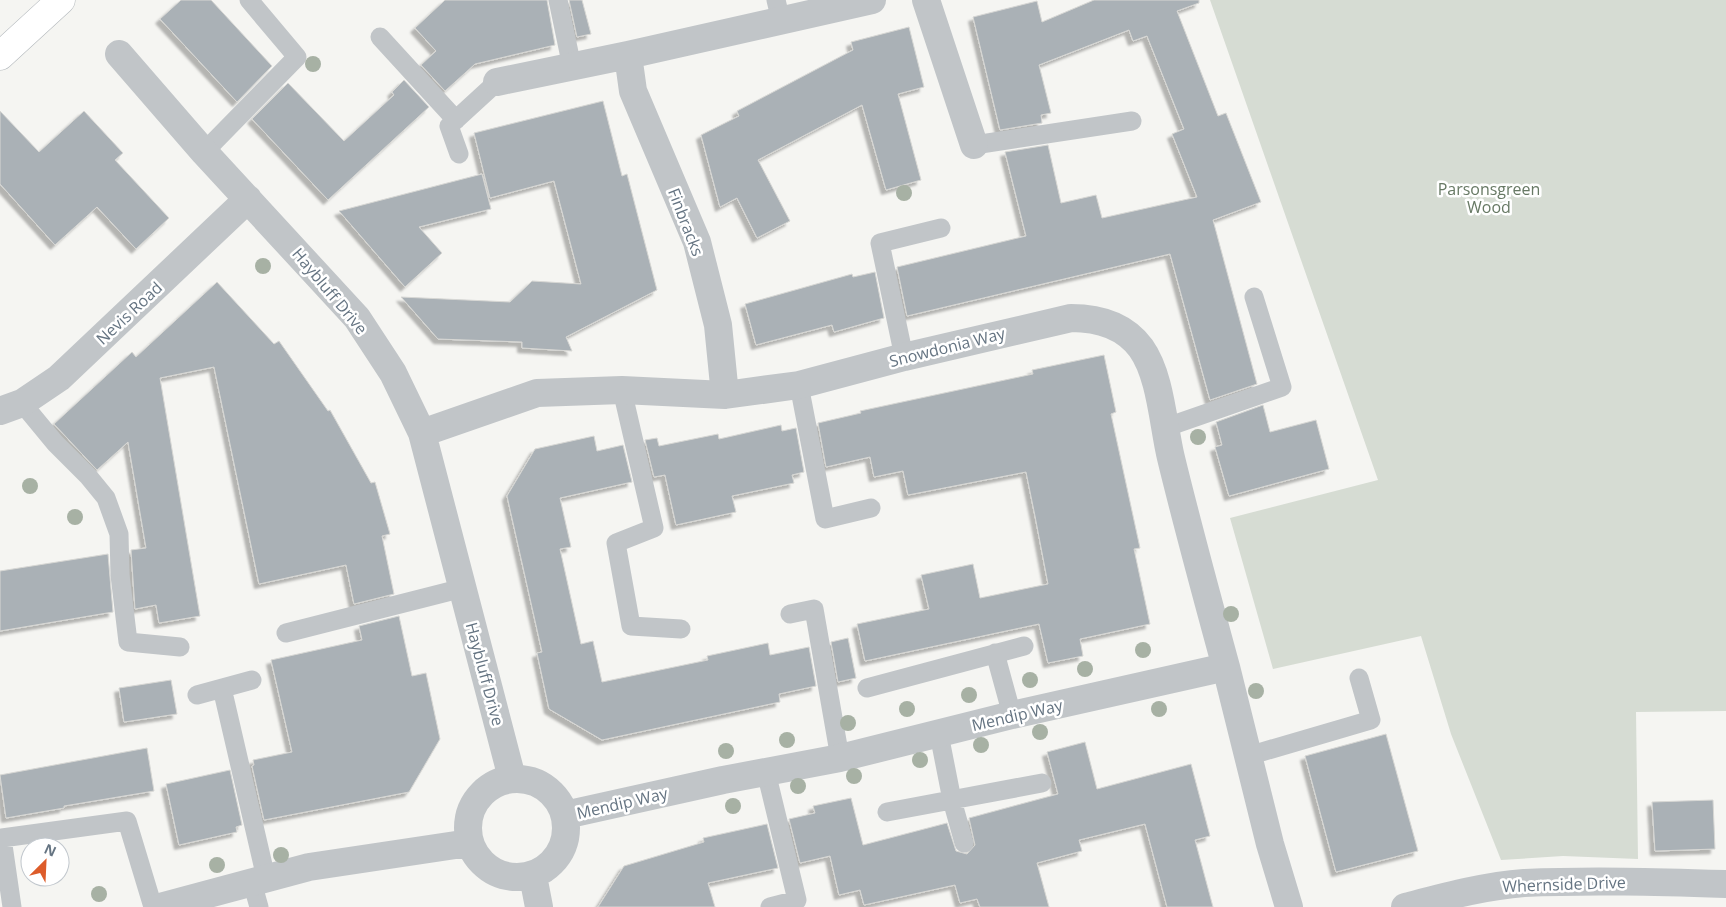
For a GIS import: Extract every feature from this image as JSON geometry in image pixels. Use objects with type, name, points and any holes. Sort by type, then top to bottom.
[{"type":"street","points":[[0,56],[61,0]]},
{"type":"street","points":[[497,82],[628,55],[779,10],[872,0]]},
{"type":"street","points":[[926,0],[974,145]]},
{"type":"street","name":"Haybluff Drive","points":[[119,54],[204,152],[357,318],[393,373],[422,433],[512,778]]},
{"type":"street","name":"Finbracks","points":[[628,55],[634,91],[697,242],[718,325],[725,395]]},
{"type":"street","name":"Nevis Road","points":[[11,407],[59,378],[248,199]]},
{"type":"street","name":"Snowdonia Way","points":[[422,433],[536,393],[622,390],[725,395],[800,386],[904,357],[1071,318],[1086,318],[1104,322],[1120,328],[1142,349],[1156,384],[1164,428],[1186,521],[1226,667]]},
{"type":"street","points":[[1226,667],[1289,907]]},
{"type":"street","name":"Mendip Way","points":[[565,815],[840,758],[1012,715],[1226,667]]},
{"type":"street","points":[[512,778],[530,780],[546,787],[558,799],[565,815],[567,833],[561,852],[550,866],[533,876],[514,878],[495,873],[479,860],[469,843],[467,821],[475,800],[491,785],[512,778]]},
{"type":"street","points":[[160,907],[259,889],[340,861],[469,843]]},
{"type":"street","points":[[533,876],[539,907]]},
{"type":"street","name":"Whernside Drive","points":[[1405,907],[1477,890],[1523,884],[1620,882],[1726,884]]},
{"type":"lane","points":[[204,152],[297,57],[249,0]]},
{"type":"lane","points":[[558,0],[572,67]]},
{"type":"lane","points":[[380,37],[456,120]]},
{"type":"lane","points":[[459,154],[449,126],[497,82]]},
{"type":"lane","points":[[974,145],[1132,121]]},
{"type":"lane","points":[[904,357],[880,243],[941,228]]},
{"type":"lane","points":[[1164,428],[1282,388],[1254,297]]},
{"type":"lane","points":[[800,386],[825,519],[871,508]]},
{"type":"lane","points":[[622,390],[654,528],[616,543],[631,626],[681,629]]},
{"type":"lane","points":[[11,407],[55,443],[88,476],[106,498],[119,534],[120,575],[128,642],[180,647]]},
{"type":"lane","points":[[286,633],[463,588]]},
{"type":"lane","points":[[790,614],[814,610],[840,758]]},
{"type":"lane","points":[[867,688],[1024,646]]},
{"type":"lane","points":[[995,654],[1012,715]]},
{"type":"lane","points":[[1248,756],[1371,720],[1359,678]]},
{"type":"lane","points":[[197,695],[252,680]]},
{"type":"lane","points":[[222,688],[259,889]]},
{"type":"lane","points":[[939,734],[952,800],[964,843]]},
{"type":"lane","points":[[766,772],[797,900],[770,907]]},
{"type":"lane","points":[[887,812],[1042,782]]},
{"type":"lane","points":[[12,907],[2,838],[127,821],[153,907]]},
{"type":"green space","name":"Parsonsgreen Wood","points":[[1210,0],[1726,0],[1726,711],[1636,712],[1638,859],[1563,856],[1501,860],[1451,734],[1421,636],[1273,669],[1230,518],[1378,480]]},
{"type":"building","points":[[181,0],[211,0],[272,66],[237,102],[160,19]]},
{"type":"building","points":[[445,0],[547,0],[555,45],[475,64],[445,91],[421,65],[436,51],[415,28]]},
{"type":"building","points":[[569,0],[582,0],[591,34],[577,37]]},
{"type":"building","points":[[1094,0],[1199,0],[1199,3],[1177,11],[1218,116],[1226,113],[1261,202],[1213,220],[1257,384],[1210,400],[1170,254],[907,316],[897,267],[1026,236],[1005,152],[1048,145],[1061,203],[1096,195],[1102,218],[1197,197],[1172,134],[1184,129],[1147,36],[1133,41],[1129,30],[1039,65],[1051,113],[1041,115],[1042,123],[1000,130],[973,17],[1037,1],[1042,22]]},
{"type":"building","points":[[909,27],[924,87],[898,94],[921,180],[886,190],[862,105],[758,160],[790,221],[757,238],[737,198],[720,207],[701,135],[739,116],[737,111],[853,50],[851,42]]},
{"type":"building","points":[[404,80],[429,107],[328,200],[252,119],[288,83],[344,141],[394,95],[392,92]]},
{"type":"building","points":[[603,101],[622,176],[627,174],[657,290],[566,337],[572,351],[522,348],[522,342],[438,339],[401,297],[510,302],[532,281],[581,284],[554,181],[490,198],[474,133]]},
{"type":"building","points":[[0,111],[39,152],[84,111],[123,153],[115,160],[169,218],[136,249],[97,207],[55,245],[0,184]]},
{"type":"building","points":[[482,174],[491,209],[419,227],[442,253],[405,287],[339,211]]},
{"type":"building","points":[[875,272],[884,318],[834,332],[832,325],[756,345],[745,304],[852,274],[853,277]]},
{"type":"building","points":[[217,282],[274,344],[279,341],[328,411],[330,410],[371,483],[375,482],[390,534],[382,536],[394,594],[354,604],[346,565],[259,584],[214,367],[160,378],[200,616],[159,623],[156,605],[135,609],[131,550],[146,548],[128,442],[97,470],[54,424],[132,352],[136,357]]},
{"type":"building","points":[[1104,355],[1116,412],[1111,414],[1140,548],[1134,549],[1150,624],[1080,639],[1083,656],[1048,663],[1039,624],[865,661],[857,624],[929,609],[921,575],[973,564],[980,598],[1048,584],[1035,516],[1026,472],[908,495],[903,471],[874,477],[870,457],[826,467],[818,423],[861,413],[860,411],[1033,374],[1032,370]]},
{"type":"building","points":[[1263,405],[1270,432],[1316,420],[1329,469],[1229,496],[1215,447],[1222,445],[1216,422]]},
{"type":"building","points":[[781,425],[782,431],[796,428],[804,472],[792,475],[794,483],[732,496],[736,512],[676,525],[665,475],[654,477],[645,440],[657,438],[659,446],[718,434],[719,439]]},
{"type":"building","points":[[594,436],[597,451],[623,445],[632,482],[560,498],[571,547],[560,549],[581,644],[593,641],[602,682],[708,660],[707,656],[768,643],[770,655],[809,647],[816,686],[779,694],[780,702],[602,740],[549,709],[537,653],[542,652],[507,496],[535,449]]},
{"type":"building","points":[[108,554],[113,612],[0,631],[0,571]]},
{"type":"building","points":[[399,616],[412,676],[426,673],[440,739],[409,792],[264,820],[252,766],[254,765],[253,760],[292,752],[271,660],[362,640],[359,626]]},
{"type":"building","points":[[848,638],[856,678],[838,682],[831,642]]},
{"type":"building","points":[[171,680],[177,714],[124,722],[119,688]]},
{"type":"building","points":[[1386,734],[1418,851],[1336,872],[1305,756]]},
{"type":"building","points":[[1085,742],[1097,789],[1191,764],[1210,836],[1195,840],[1213,907],[1167,907],[1145,824],[1079,840],[1082,851],[1037,863],[1049,907],[980,907],[977,899],[960,903],[955,885],[864,905],[860,890],[839,895],[830,856],[800,863],[789,819],[815,813],[813,806],[851,798],[863,845],[947,823],[956,851],[967,854],[975,845],[969,818],[1058,794],[1047,752]]},
{"type":"building","points":[[147,748],[154,791],[6,818],[0,775]]},
{"type":"building","points":[[230,770],[242,825],[236,827],[237,832],[179,845],[166,784]]},
{"type":"building","points":[[1713,800],[1715,849],[1655,851],[1652,802]]},
{"type":"building","points":[[767,824],[778,868],[708,883],[715,907],[598,907],[624,866],[704,842],[703,838]]}]
